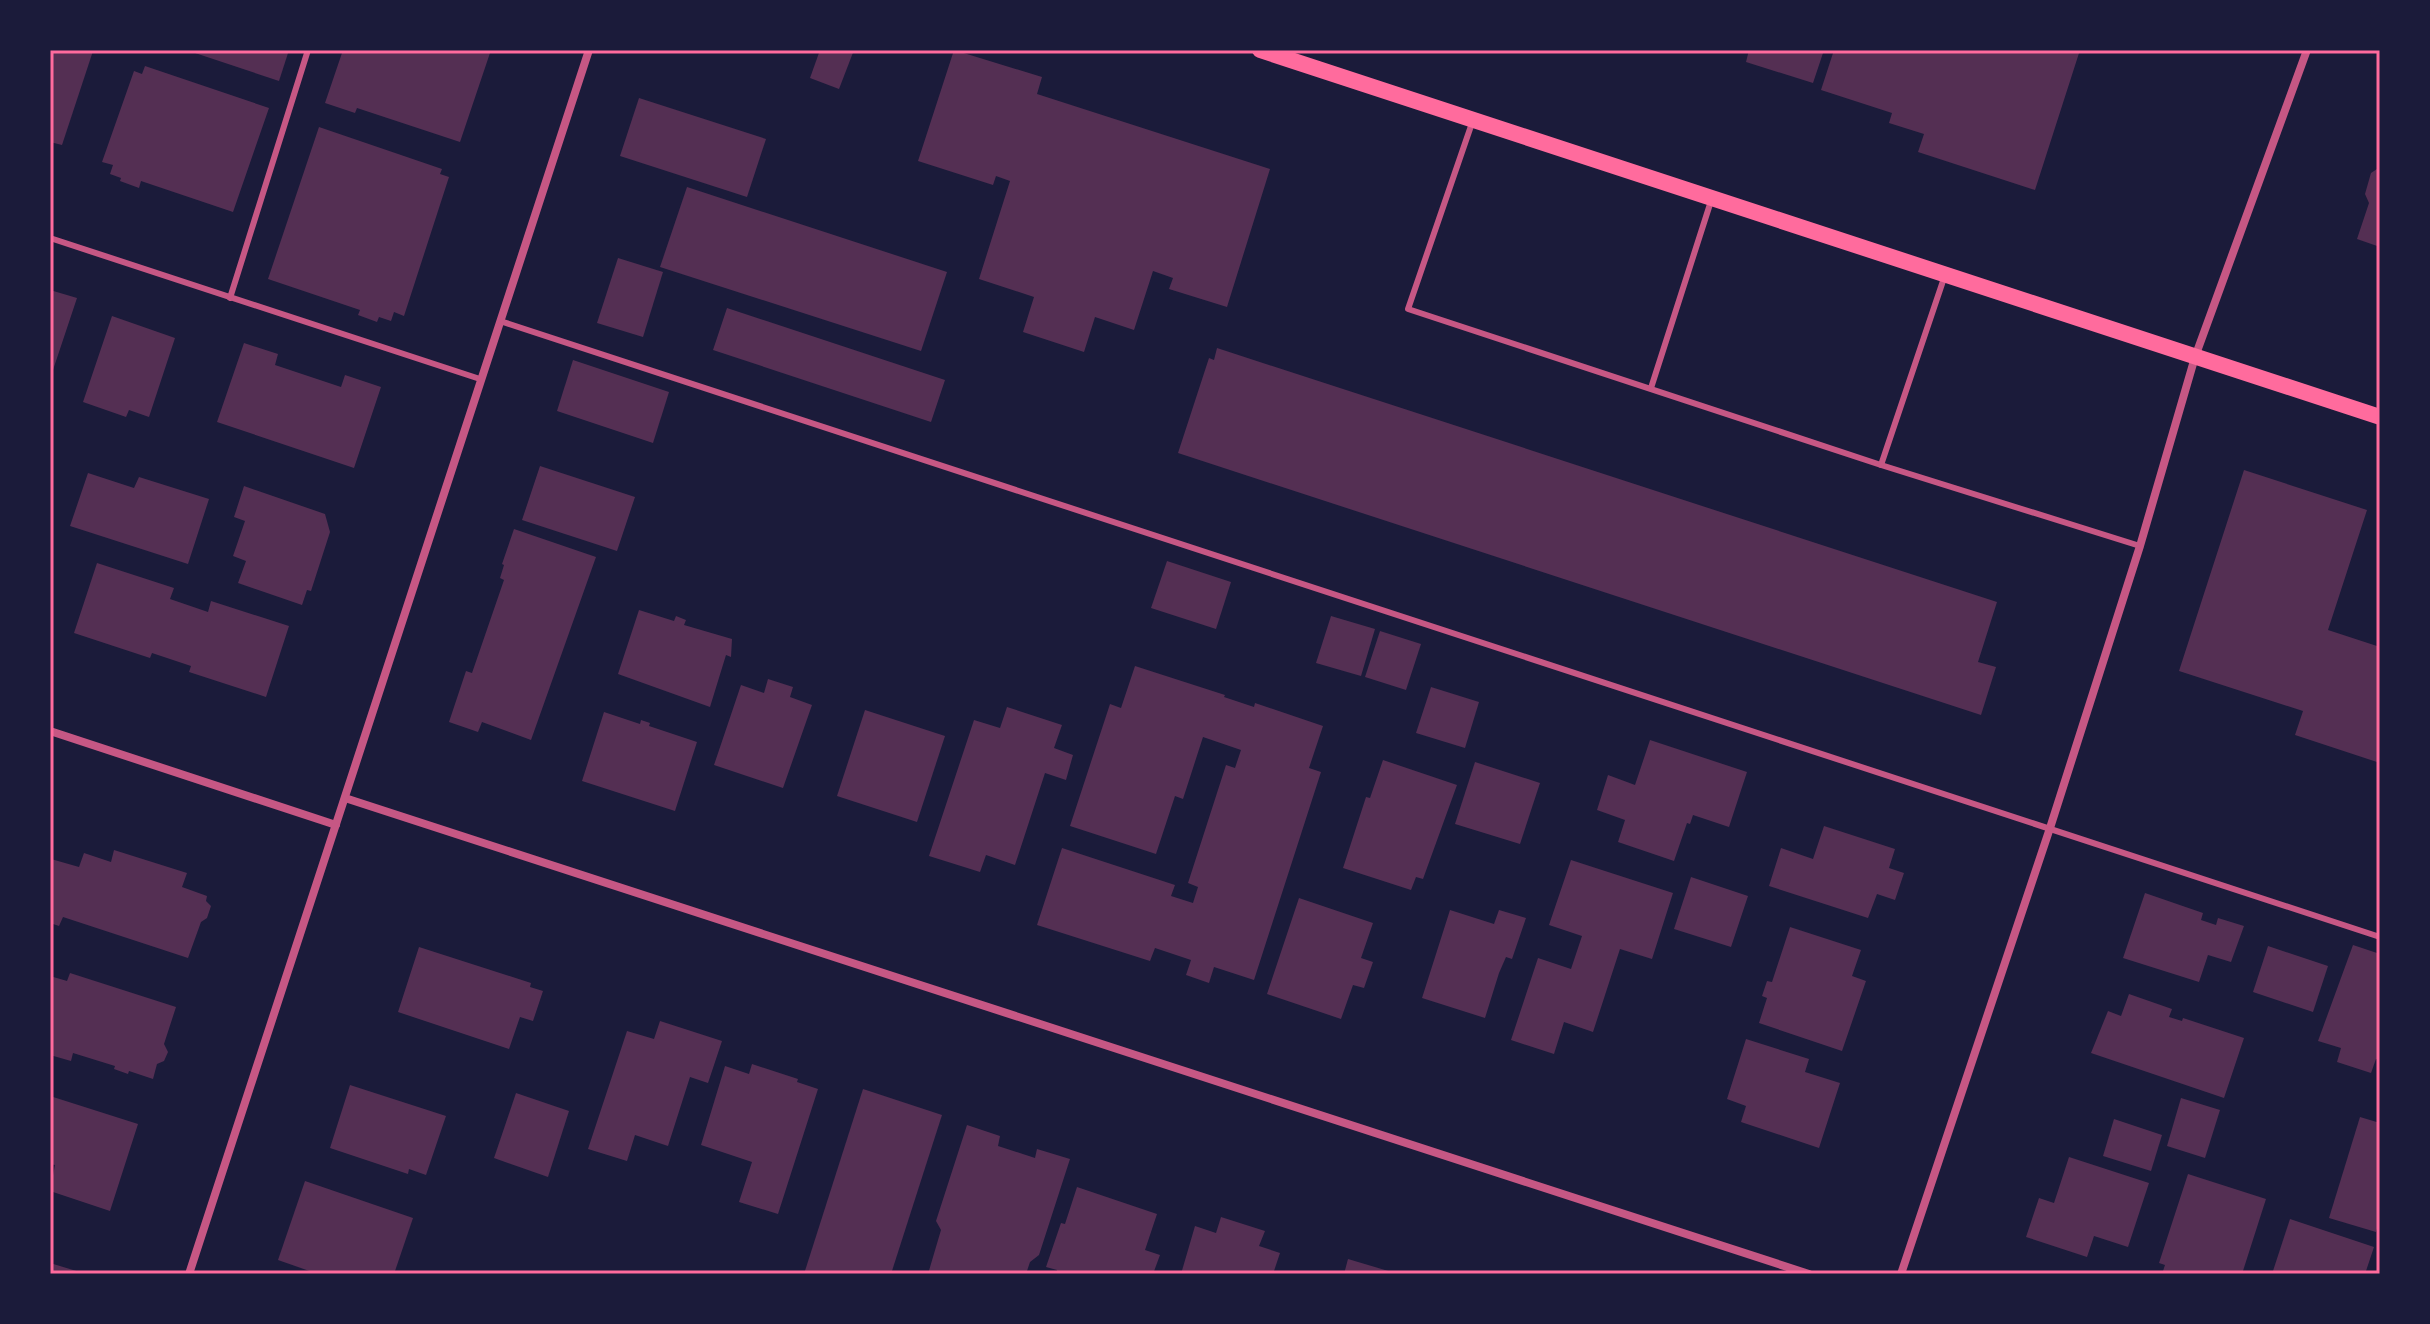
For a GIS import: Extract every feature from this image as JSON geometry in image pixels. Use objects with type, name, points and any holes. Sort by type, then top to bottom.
[{"type":"main road","points":[[1260,50],[2380,417]]},
{"type":"street","points":[[189,1274],[589,50]]},
{"type":"street","points":[[1901,1274],[2050,828],[2140,546],[2195,357],[2307,50]]},
{"type":"street","points":[[50,731],[336,825]]},
{"type":"street","points":[[345,798],[1809,1274]]},
{"type":"lane","points":[[230,298],[308,50]]},
{"type":"lane","points":[[1474,119],[1408,309],[1881,465],[2140,546]]},
{"type":"lane","points":[[1651,388],[1712,198]]},
{"type":"lane","points":[[50,238],[480,379]]},
{"type":"lane","points":[[1881,465],[1945,274]]},
{"type":"lane","points":[[500,321],[2380,937]]},
{"type":"building","points":[[50,50],[93,51],[62,145],[50,142]]},
{"type":"building","points":[[186,50],[289,50],[279,81]]},
{"type":"building","points":[[343,50],[491,50],[460,142],[357,108],[355,113],[325,103]]},
{"type":"building","points":[[820,50],[854,50],[839,89],[810,78]]},
{"type":"building","points":[[954,50],[1042,77],[1037,94],[1270,169],[1227,307],[1169,289],[1173,278],[1153,271],[1134,330],[1095,317],[1084,352],[1023,332],[1034,297],[979,279],[1010,181],[996,176],[993,185],[918,161]]},
{"type":"building","points":[[1749,50],[1824,50],[1813,83],[1746,62]]},
{"type":"building","points":[[1834,50],[2080,50],[2035,190],[1918,152],[1924,134],[1889,123],[1892,113],[1821,90]]},
{"type":"building","points":[[145,66],[269,108],[233,212],[141,181],[139,188],[120,181],[121,178],[110,174],[113,165],[102,162],[134,71],[142,74]]},
{"type":"building","points":[[639,98],[766,139],[747,197],[620,156]]},
{"type":"building","points":[[319,127],[442,169],[440,174],[449,177],[404,316],[394,312],[391,321],[379,317],[377,322],[358,315],[360,310],[268,279]]},
{"type":"building","points":[[2380,167],[2380,247],[2357,239],[2369,203],[2365,194],[2371,173]]},
{"type":"building","points":[[687,187],[947,272],[921,351],[660,267]]},
{"type":"building","points":[[618,258],[663,272],[643,337],[597,323]]},
{"type":"building","points":[[50,290],[77,298],[51,376],[50,376]]},
{"type":"building","points":[[727,308],[945,380],[931,422],[713,350]]},
{"type":"building","points":[[112,316],[175,338],[149,417],[129,410],[126,417],[83,402]]},
{"type":"building","points":[[244,343],[278,354],[275,365],[341,387],[345,375],[381,387],[354,468],[217,422]]},
{"type":"building","points":[[1217,348],[1997,602],[1978,662],[1996,667],[1981,715],[1178,453],[1209,358],[1214,360]]},
{"type":"building","points":[[573,360],[669,392],[653,443],[557,411]]},
{"type":"building","points":[[540,466],[635,497],[617,551],[522,520]]},
{"type":"building","points":[[2244,470],[2367,510],[2328,630],[2380,647],[2380,763],[2295,735],[2303,711],[2179,671]]},
{"type":"building","points":[[88,473],[134,488],[139,477],[209,499],[188,564],[70,526]]},
{"type":"building","points":[[244,486],[325,514],[330,532],[311,591],[307,590],[302,605],[238,583],[246,561],[233,556],[245,521],[234,517]]},
{"type":"building","points":[[514,529],[596,557],[531,740],[482,722],[478,732],[449,722],[466,671],[472,673],[504,580],[500,578],[502,564]]},
{"type":"building","points":[[1167,561],[1231,582],[1216,629],[1151,608]]},
{"type":"building","points":[[97,563],[174,588],[170,599],[208,612],[211,601],[289,626],[266,697],[189,672],[191,666],[152,653],[150,658],[74,633]]},
{"type":"building","points":[[639,610],[674,621],[676,616],[686,620],[684,625],[732,639],[731,657],[726,655],[710,707],[618,674]]},
{"type":"building","points":[[1331,616],[1375,629],[1361,676],[1316,663]]},
{"type":"building","points":[[1380,631],[1421,644],[1406,690],[1365,677]]},
{"type":"building","points":[[1135,666],[1254,707],[1255,703],[1323,726],[1309,768],[1321,772],[1254,980],[1214,967],[1209,983],[1186,975],[1191,960],[1155,948],[1150,961],[1037,925],[1062,848],[1175,885],[1171,896],[1193,903],[1198,887],[1188,883],[1226,765],[1235,768],[1241,750],[1203,737],[1183,799],[1175,796],[1156,854],[1070,826],[1110,704],[1121,708]]},
{"type":"building","points":[[768,679],[793,687],[790,697],[812,705],[783,788],[714,765],[741,685],[764,693]]},
{"type":"building","points":[[1431,687],[1479,702],[1465,748],[1416,733]]},
{"type":"building","points":[[1007,707],[1062,725],[1054,748],[1073,755],[1066,780],[1045,773],[1015,865],[986,855],[980,872],[929,856],[974,720],[1000,728]]},
{"type":"building","points":[[865,710],[945,736],[917,822],[837,796]]},
{"type":"building","points":[[604,712],[640,724],[641,720],[650,723],[649,726],[697,742],[675,811],[582,781]]},
{"type":"building","points":[[1650,740],[1747,772],[1729,827],[1693,815],[1690,824],[1687,823],[1674,861],[1618,842],[1625,820],[1597,810],[1608,775],[1635,785]]},
{"type":"building","points":[[1383,760],[1457,785],[1423,879],[1416,877],[1411,890],[1343,868],[1366,797],[1370,798]]},
{"type":"building","points":[[1475,762],[1540,783],[1520,844],[1455,824]]},
{"type":"building","points":[[1824,826],[1895,849],[1889,868],[1904,873],[1895,900],[1877,894],[1868,918],[1769,886],[1781,848],[1813,859]]},
{"type":"building","points":[[114,850],[187,873],[182,887],[207,896],[206,901],[211,906],[207,918],[201,922],[188,958],[63,917],[59,926],[50,923],[51,859],[79,867],[84,853],[111,862]]},
{"type":"building","points":[[1571,860],[1673,893],[1652,959],[1620,949],[1593,1032],[1564,1022],[1554,1054],[1511,1040],[1538,958],[1571,969],[1582,936],[1549,925]]},
{"type":"building","points":[[1691,877],[1748,896],[1731,947],[1674,929]]},
{"type":"building","points":[[2145,893],[2203,913],[2201,920],[2216,925],[2218,918],[2244,926],[2231,962],[2208,955],[2199,982],[2123,958]]},
{"type":"building","points":[[1299,898],[1373,923],[1361,958],[1373,962],[1364,988],[1353,985],[1341,1019],[1267,994]]},
{"type":"building","points":[[1450,910],[1494,924],[1499,910],[1526,918],[1512,959],[1506,957],[1499,973],[1485,1018],[1422,998]]},
{"type":"building","points":[[1790,927],[1861,950],[1852,976],[1866,981],[1842,1051],[1759,1023],[1767,998],[1762,996],[1767,981],[1772,982]]},
{"type":"building","points":[[2353,945],[2380,954],[2380,1060],[2376,1059],[2371,1073],[2337,1062],[2341,1048],[2318,1041]]},
{"type":"building","points":[[2268,946],[2328,966],[2313,1012],[2253,992]]},
{"type":"building","points":[[419,947],[531,983],[530,987],[543,991],[533,1021],[520,1017],[509,1049],[398,1012]]},
{"type":"building","points":[[70,973],[176,1007],[164,1044],[168,1052],[164,1061],[157,1064],[153,1079],[129,1071],[128,1074],[114,1069],[115,1066],[73,1053],[71,1061],[50,1055],[50,976],[67,981]]},
{"type":"building","points":[[2129,994],[2172,1009],[2169,1017],[2182,1021],[2183,1018],[2244,1038],[2224,1098],[2091,1053],[2108,1011],[2121,1016]]},
{"type":"building","points":[[660,1021],[722,1041],[708,1083],[690,1077],[668,1146],[635,1135],[627,1161],[588,1149],[627,1031],[654,1039]]},
{"type":"building","points":[[1746,1039],[1809,1059],[1805,1072],[1840,1083],[1819,1148],[1741,1122],[1746,1106],[1727,1099]]},
{"type":"building","points":[[752,1064],[818,1089],[778,1214],[739,1202],[752,1162],[701,1145],[725,1066],[749,1074]]},
{"type":"building","points":[[350,1085],[446,1116],[426,1175],[409,1169],[408,1174],[330,1148]]},
{"type":"building","points":[[863,1089],[942,1115],[891,1274],[804,1274]]},
{"type":"building","points":[[516,1093],[569,1111],[548,1177],[494,1158]]},
{"type":"building","points":[[50,1096],[138,1124],[110,1211],[50,1191],[55,1165],[50,1164]]},
{"type":"building","points":[[2181,1098],[2220,1110],[2205,1158],[2167,1146]]},
{"type":"building","points":[[2360,1117],[2380,1123],[2380,1218],[2376,1232],[2329,1218]]},
{"type":"building","points":[[2114,1119],[2162,1135],[2151,1171],[2103,1156]]},
{"type":"building","points":[[967,1125],[1000,1136],[998,1146],[1035,1158],[1037,1149],[1070,1159],[1039,1255],[1030,1262],[1026,1274],[967,1274],[958,1271],[957,1274],[928,1274],[941,1230],[936,1221]]},
{"type":"building","points":[[2069,1157],[2149,1183],[2128,1247],[2094,1236],[2087,1257],[2026,1237],[2039,1198],[2054,1203]]},
{"type":"building","points":[[2188,1174],[2266,1199],[2242,1274],[2162,1274],[2165,1265],[2159,1263]]},
{"type":"building","points":[[305,1181],[413,1218],[394,1274],[318,1274],[278,1260]]},
{"type":"building","points":[[1077,1187],[1157,1214],[1145,1250],[1160,1255],[1153,1274],[1056,1274],[1057,1270],[1046,1267]]},
{"type":"building","points":[[1221,1217],[1265,1231],[1259,1246],[1280,1253],[1273,1274],[1181,1274],[1195,1226],[1216,1233]]},
{"type":"building","points":[[2290,1219],[2374,1247],[2365,1274],[2272,1274]]},
{"type":"building","points":[[1348,1259],[1395,1273],[1395,1274],[1344,1274]]},
{"type":"building","points":[[50,1263],[83,1273],[83,1274],[50,1274]]}]
